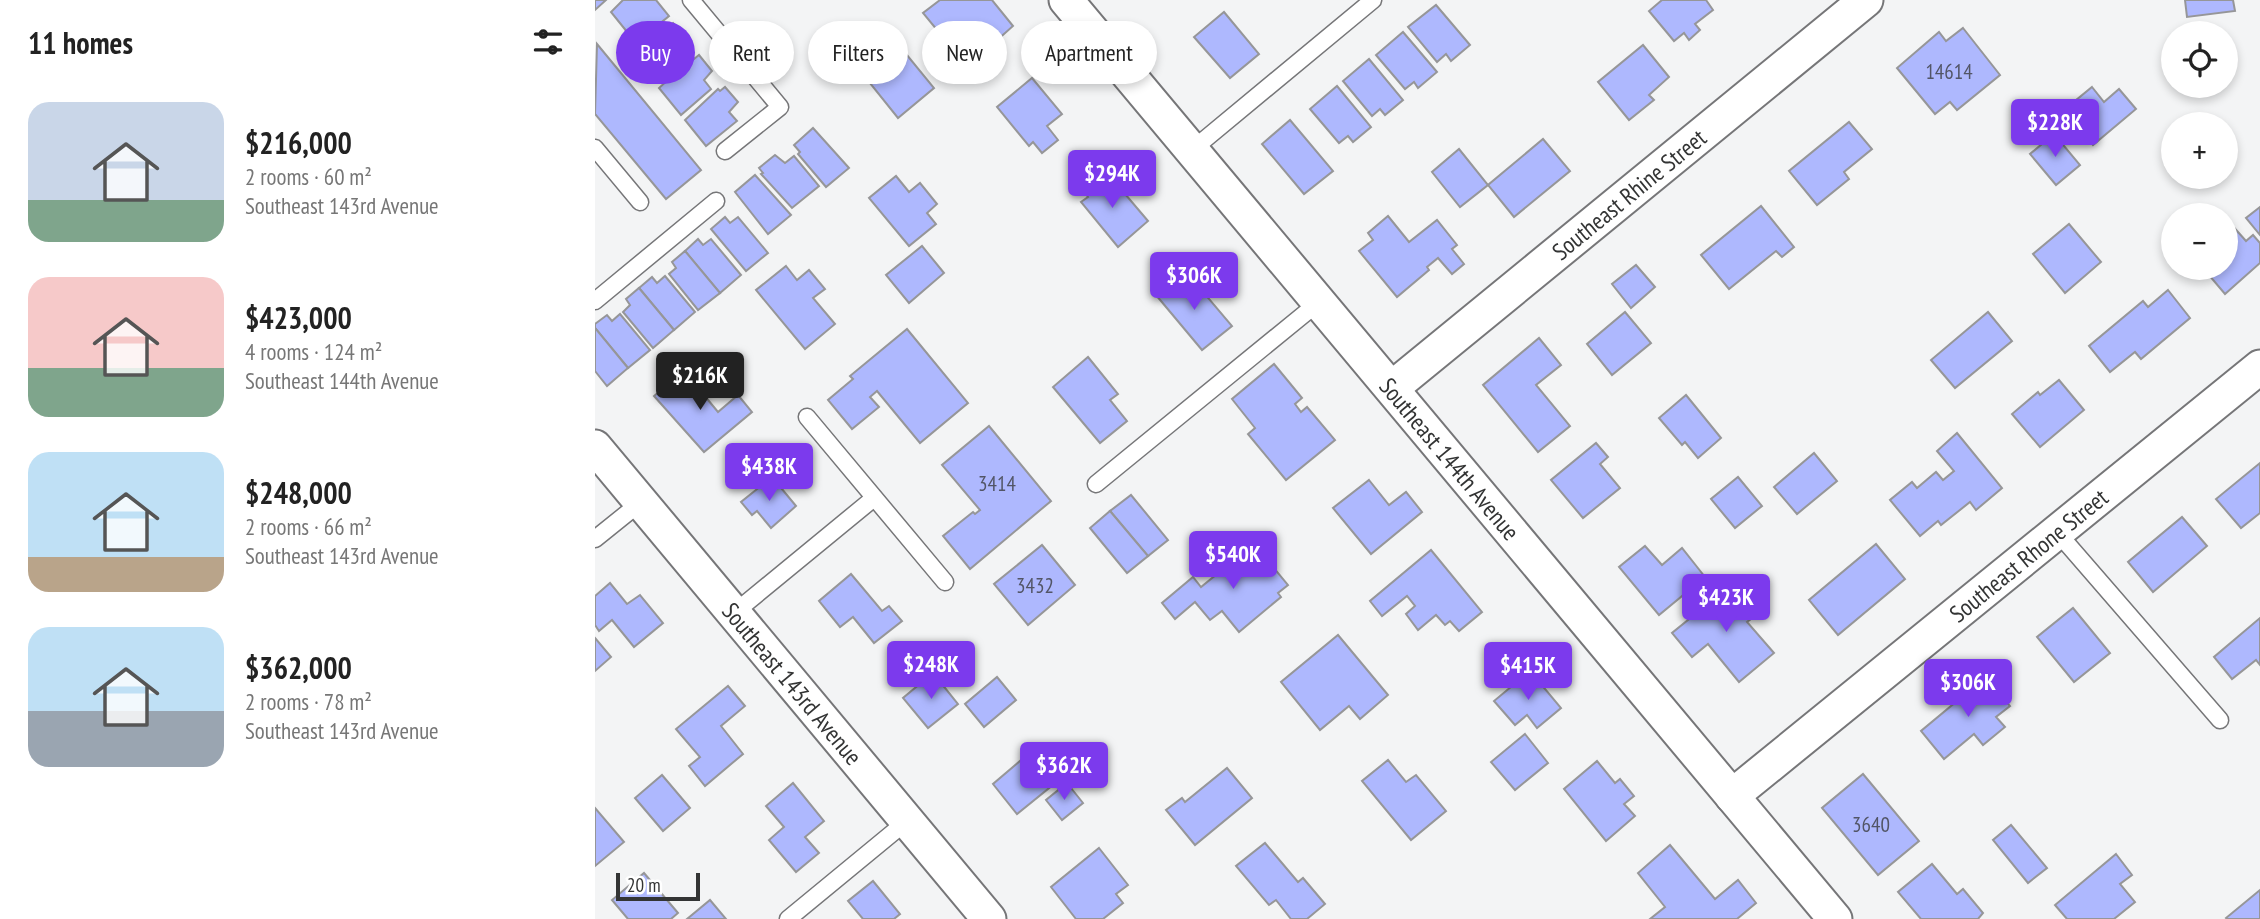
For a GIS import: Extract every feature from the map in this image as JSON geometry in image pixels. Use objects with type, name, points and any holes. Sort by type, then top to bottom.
[{"type":"street","name":"Southeast 144th Avenue","points":[[1066,0],[1835,919]]},
{"type":"street","name":"Southeast Rhine Street","points":[[1392,388],[1865,0]]},
{"type":"street","name":"Southeast Rhone Street","points":[[1732,796],[2260,367]]},
{"type":"street","name":"Southeast 143rd Avenue","points":[[595,447],[989,919]]},
{"type":"lane","points":[[691,0],[780,107],[726,150]]},
{"type":"lane","points":[[1192,150],[1373,0]]},
{"type":"lane","points":[[595,148],[640,202]]},
{"type":"lane","points":[[595,301],[716,201]]},
{"type":"lane","points":[[1096,484],[1319,302]]},
{"type":"lane","points":[[807,416],[944,582]]},
{"type":"lane","points":[[734,613],[874,498]]},
{"type":"lane","points":[[595,539],[641,502]]},
{"type":"lane","points":[[2057,532],[2220,720]]},
{"type":"lane","points":[[788,919],[907,821]]},
{"type":"building","points":[[595,0],[606,0],[595,10]]},
{"type":"building","points":[[623,0],[656,0],[669,16],[663,21],[618,21],[611,12]]},
{"type":"building","points":[[940,0],[992,0],[1013,26],[1007,31],[1007,21],[930,21],[923,13]]},
{"type":"building","points":[[1662,0],[1706,0],[1713,10],[1695,24],[1700,30],[1689,40],[1684,33],[1674,41],[1649,11]]},
{"type":"building","points":[[2185,0],[2233,0],[2235,11],[2187,17]]},
{"type":"building","points":[[1436,5],[1470,45],[1451,61],[1446,54],[1437,62],[1408,27]]},
{"type":"building","points":[[1224,12],[1259,54],[1230,78],[1194,37]]},
{"type":"building","points":[[1963,28],[2000,75],[1957,110],[1950,102],[1935,114],[1897,68],[1939,32],[1946,41]]},
{"type":"building","points":[[1403,32],[1437,72],[1418,88],[1414,82],[1405,89],[1376,55]]},
{"type":"building","points":[[597,44],[616,67],[616,84],[630,84],[701,170],[666,199],[595,114]]},
{"type":"building","points":[[1643,45],[1669,77],[1649,95],[1654,100],[1629,120],[1598,82]]},
{"type":"building","points":[[699,55],[709,67],[709,74],[704,80],[711,89],[681,115],[659,88],[663,84],[695,84],[695,58]]},
{"type":"building","points":[[908,56],[922,73],[922,84],[931,84],[934,88],[898,118],[871,84],[908,84]]},
{"type":"building","points":[[1369,59],[1403,100],[1385,115],[1380,109],[1372,116],[1343,81]]},
{"type":"building","points":[[1025,84],[1037,84],[1062,114],[1047,126],[1058,140],[1042,153],[1033,142],[1029,146],[997,107]]},
{"type":"building","points":[[1337,86],[1371,127],[1353,142],[1348,136],[1339,143],[1310,109]]},
{"type":"building","points":[[725,87],[738,102],[729,112],[737,121],[706,146],[685,120],[718,89],[720,91]]},
{"type":"building","points":[[2092,87],[2104,102],[2119,89],[2136,109],[2093,145],[2064,110]]},
{"type":"building","points":[[1290,120],[1333,171],[1304,194],[1262,144]]},
{"type":"building","points":[[1849,122],[1872,149],[1844,172],[1849,179],[1817,205],[1789,171]]},
{"type":"building","points":[[813,128],[849,168],[826,187],[798,154],[800,152],[794,145]]},
{"type":"building","points":[[2054,134],[2080,165],[2056,185],[2030,154]]},
{"type":"building","points":[[1543,139],[1570,171],[1514,217],[1488,185]]},
{"type":"building","points":[[1459,149],[1488,185],[1460,207],[1432,172]]},
{"type":"building","points":[[775,155],[785,163],[794,156],[819,186],[792,208],[761,174],[763,173],[759,168]]},
{"type":"building","points":[[1100,172],[1116,192],[1120,188],[1148,221],[1118,247],[1081,202],[1088,197],[1081,188]]},
{"type":"building","points":[[755,175],[791,215],[768,234],[735,192]]},
{"type":"building","points":[[896,176],[909,192],[920,183],[937,204],[927,213],[936,224],[909,246],[869,198]]},
{"type":"building","points":[[1761,206],[1794,247],[1782,257],[1776,251],[1729,289],[1701,255]]},
{"type":"building","points":[[2260,207],[2260,235],[2246,218]]},
{"type":"building","points":[[1388,216],[1409,242],[1437,220],[1457,245],[1452,249],[1464,264],[1452,274],[1438,258],[1427,267],[1429,270],[1397,297],[1359,251],[1373,240],[1368,233]]},
{"type":"building","points":[[725,217],[730,223],[738,217],[768,253],[746,271],[711,229]]},
{"type":"building","points":[[2069,224],[2101,262],[2065,293],[2033,254]]},
{"type":"building","points":[[2238,232],[2246,241],[2253,235],[2260,243],[2260,263],[2225,294],[2213,280],[2238,280]]},
{"type":"building","points":[[698,239],[703,245],[711,239],[741,275],[720,293],[685,251]]},
{"type":"building","points":[[922,246],[944,273],[909,303],[886,275]]},
{"type":"building","points":[[685,251],[720,293],[698,310],[669,274],[676,268],[672,262]]},
{"type":"building","points":[[1636,265],[1655,287],[1631,308],[1612,284]]},
{"type":"building","points":[[786,266],[797,280],[809,270],[825,289],[813,298],[835,324],[805,349],[756,290]]},
{"type":"building","points":[[1181,274],[1195,290],[1199,287],[1232,326],[1202,350],[1156,295]]},
{"type":"building","points":[[665,276],[695,312],[674,330],[639,288],[652,277],[657,283]]},
{"type":"building","points":[[639,288],[674,330],[653,348],[623,312],[630,305],[626,299]]},
{"type":"building","points":[[2168,290],[2190,318],[2141,359],[2135,352],[2110,372],[2089,346],[2143,301],[2148,307]]},
{"type":"building","points":[[1625,312],[1651,343],[1612,375],[1587,344]]},
{"type":"building","points":[[1988,312],[2012,341],[1955,388],[1931,360]]},
{"type":"building","points":[[620,314],[650,350],[628,368],[595,328],[595,324],[607,315],[612,321]]},
{"type":"building","points":[[595,328],[628,368],[607,386],[595,371]]},
{"type":"building","points":[[907,329],[968,403],[920,443],[877,391],[870,397],[879,407],[852,429],[828,400],[853,379],[850,376]]},
{"type":"building","points":[[1539,338],[1561,365],[1536,385],[1570,426],[1538,452],[1483,385]]},
{"type":"building","points":[[1088,357],[1118,394],[1110,400],[1127,421],[1100,443],[1053,387]]},
{"type":"building","points":[[1274,364],[1302,398],[1295,404],[1301,412],[1307,407],[1335,440],[1286,480],[1248,434],[1255,428],[1232,399]]},
{"type":"building","points":[[684,371],[718,412],[738,395],[752,412],[704,452],[654,396]]},
{"type":"building","points":[[2059,380],[2084,410],[2040,447],[2012,414],[2038,392],[2040,395]]},
{"type":"building","points":[[1686,395],[1721,438],[1698,458],[1685,442],[1682,445],[1659,418]]},
{"type":"building","points":[[989,426],[1051,501],[970,569],[943,536],[973,512],[975,514],[980,510],[942,465]]},
{"type":"building","points":[[1957,433],[2002,488],[1976,510],[1970,502],[1941,525],[1938,521],[1920,536],[1890,500],[1912,482],[1917,488],[1936,472],[1943,480],[1954,471],[1937,451]]},
{"type":"building","points":[[1596,443],[1608,457],[1600,464],[1620,488],[1583,518],[1551,480]]},
{"type":"building","points":[[1814,453],[1837,481],[1797,514],[1774,487]]},
{"type":"building","points":[[2260,463],[2260,513],[2241,528],[2216,499]]},
{"type":"building","points":[[772,477],[796,506],[771,528],[757,511],[752,515],[741,502]]},
{"type":"building","points":[[1738,477],[1762,506],[1735,528],[1711,499]]},
{"type":"building","points":[[1369,480],[1389,505],[1406,492],[1422,512],[1371,554],[1333,508]]},
{"type":"building","points":[[1131,495],[1168,540],[1148,556],[1110,511]]},
{"type":"building","points":[[1110,511],[1148,556],[1127,573],[1090,528]]},
{"type":"building","points":[[2182,517],[2207,546],[2153,592],[2128,562]]},
{"type":"building","points":[[1254,544],[1288,585],[1278,593],[1281,597],[1239,632],[1222,611],[1210,620],[1195,602],[1175,619],[1162,603],[1193,577],[1201,587]]},
{"type":"building","points":[[1876,544],[1905,579],[1838,635],[1809,600]]},
{"type":"building","points":[[1042,545],[1075,585],[1028,625],[994,584]]},
{"type":"building","points":[[1645,546],[1662,565],[1682,548],[1705,577],[1659,615],[1619,567]]},
{"type":"building","points":[[1431,550],[1482,612],[1459,631],[1450,621],[1445,625],[1436,615],[1418,630],[1406,614],[1415,606],[1407,596],[1382,616],[1370,601]]},
{"type":"building","points":[[851,574],[882,611],[889,606],[902,621],[874,643],[853,617],[840,627],[819,601]]},
{"type":"building","points":[[610,583],[627,604],[640,595],[663,623],[634,647],[612,620],[599,631],[595,625],[595,596]]},
{"type":"building","points":[[1730,586],[1755,616],[1747,622],[1774,653],[1739,682],[1708,644],[1692,657],[1672,633]]},
{"type":"building","points":[[2073,608],[2110,653],[2074,682],[2037,637]]},
{"type":"building","points":[[2260,618],[2260,665],[2256,660],[2232,679],[2214,657]]},
{"type":"building","points":[[1338,635],[1388,695],[1360,719],[1349,706],[1320,730],[1281,682]]},
{"type":"building","points":[[595,638],[611,657],[595,671]]},
{"type":"building","points":[[1530,671],[1561,708],[1537,728],[1527,715],[1515,725],[1494,701]]},
{"type":"building","points":[[933,673],[958,704],[928,728],[903,698]]},
{"type":"building","points":[[997,677],[1016,700],[984,727],[965,704]]},
{"type":"building","points":[[1986,677],[2010,706],[1996,717],[2005,727],[1983,745],[1974,734],[1944,759],[1921,731]]},
{"type":"building","points":[[728,686],[745,706],[721,726],[743,754],[705,786],[689,766],[700,757],[676,729]]},
{"type":"building","points":[[1525,734],[1548,763],[1515,790],[1491,762]]},
{"type":"building","points":[[1034,749],[1059,780],[1017,814],[993,784]]},
{"type":"building","points":[[1388,760],[1406,782],[1416,775],[1446,811],[1411,840],[1362,781]]},
{"type":"building","points":[[1597,761],[1615,783],[1620,779],[1634,796],[1624,804],[1635,816],[1606,841],[1564,789]]},
{"type":"building","points":[[1227,768],[1252,798],[1195,845],[1166,810],[1182,798],[1185,802]]},
{"type":"building","points":[[1863,774],[1919,841],[1878,875],[1822,808]]},
{"type":"building","points":[[662,775],[690,808],[663,831],[635,798]]},
{"type":"building","points":[[793,783],[824,821],[805,837],[819,853],[796,872],[769,840],[784,827],[766,806]]},
{"type":"building","points":[[1067,783],[1083,803],[1062,820],[1046,800]]},
{"type":"building","points":[[595,808],[624,842],[595,866]]},
{"type":"building","points":[[2011,825],[2047,868],[2028,883],[1993,840]]},
{"type":"building","points":[[1265,843],[1298,882],[1303,878],[1325,904],[1307,919],[1291,919],[1276,900],[1269,905],[1236,866]]},
{"type":"building","points":[[1670,845],[1715,899],[1738,880],[1756,903],[1737,919],[1650,919],[1665,907],[1638,873]]},
{"type":"building","points":[[1099,848],[1128,885],[1116,894],[1123,903],[1103,919],[1076,919],[1051,887]]},
{"type":"building","points":[[2116,854],[2132,875],[2120,884],[2135,902],[2114,919],[2067,919],[2055,905]]},
{"type":"building","points":[[1932,864],[1957,894],[1963,889],[1983,913],[1978,919],[1921,919],[1898,892]]},
{"type":"building","points":[[644,873],[678,913],[671,919],[628,919],[612,900]]},
{"type":"building","points":[[873,881],[900,914],[894,919],[863,919],[848,901]]},
{"type":"building","points":[[2260,890],[2260,919],[2226,918]]},
{"type":"building","points":[[710,900],[726,919],[687,919]]}]
